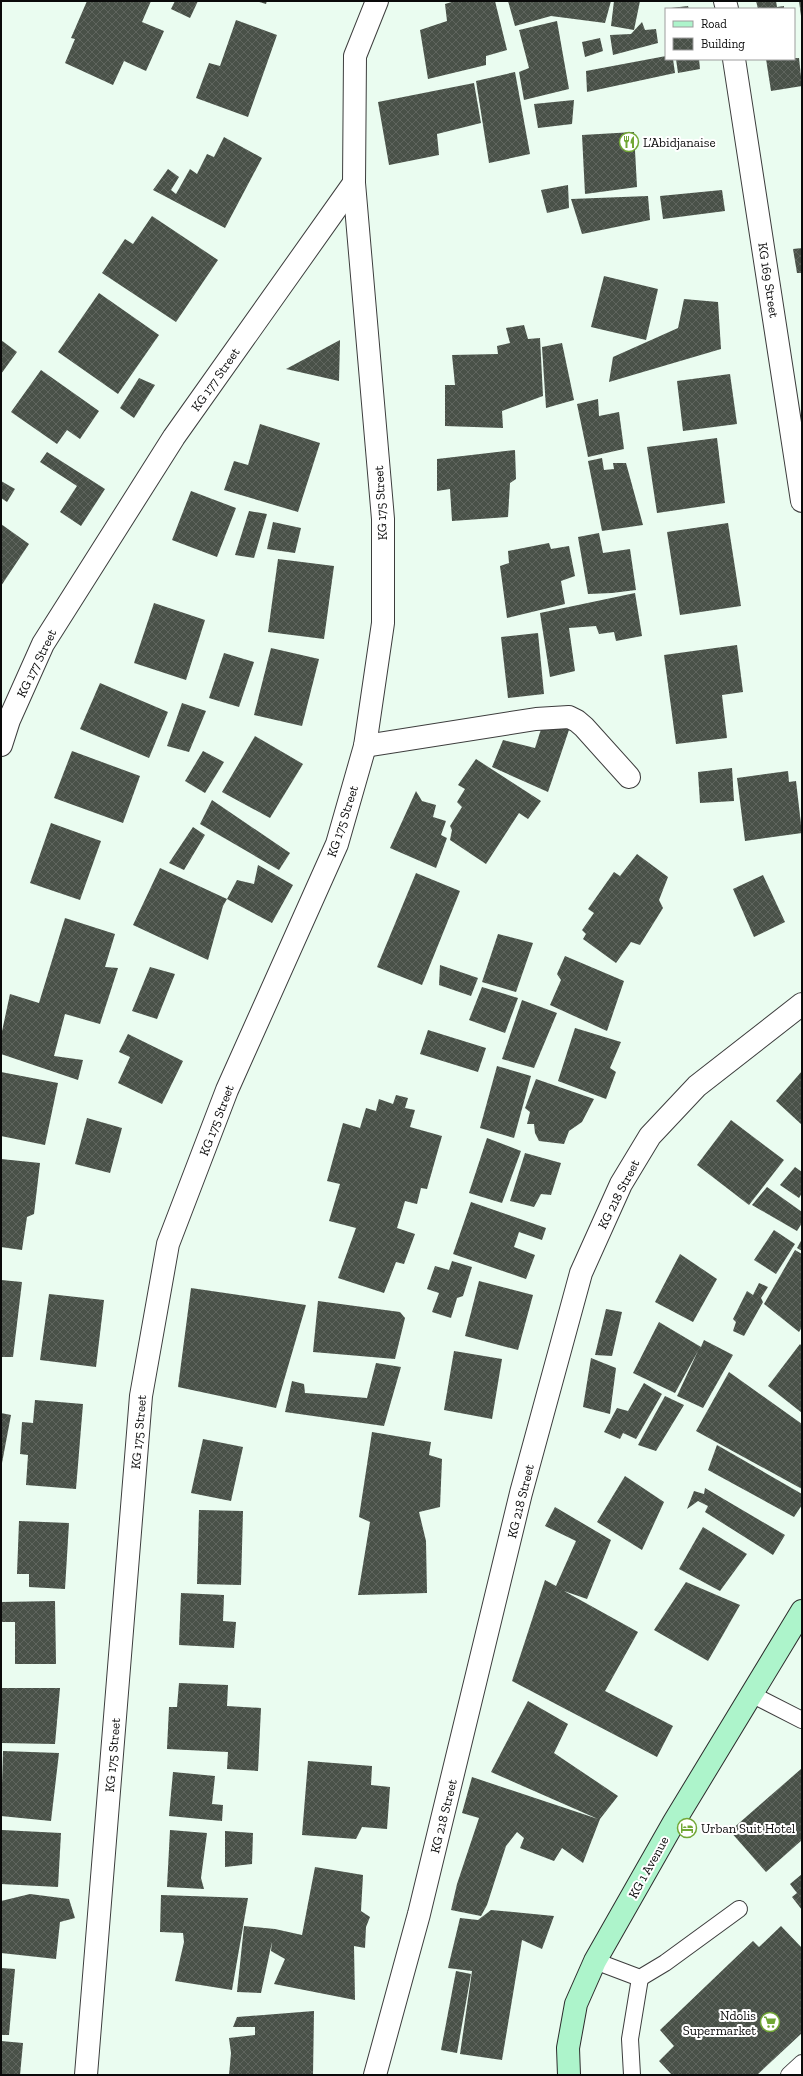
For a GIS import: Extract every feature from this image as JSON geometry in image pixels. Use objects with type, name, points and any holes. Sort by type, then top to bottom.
[{"type":"street","points":[[354,183],[356,56],[377,1]]},
{"type":"street","name":"KG 169 Street","points":[[734,60],[802,501]]},
{"type":"street","name":"KG 177 Street","points":[[1,746],[9,720],[43,644],[174,437],[354,183]]},
{"type":"street","name":"KG 175 Street","points":[[86,2075],[141,1396],[168,1244],[227,1090],[337,844],[365,746],[383,623],[383,520],[354,183]]},
{"type":"street","points":[[365,746],[536,719],[569,717],[584,727],[629,776]]},
{"type":"street","name":"KG 218 Street","points":[[375,2075],[419,1914],[521,1493],[581,1273],[621,1184],[650,1136],[697,1086],[802,1004]]},
{"type":"street","name":"KG 1 Avenue","points":[[569,2075],[568,2048],[576,2004],[596,1961],[674,1822],[802,1611]]},
{"type":"lane","points":[[751,1694],[802,1720]]},
{"type":"lane","points":[[632,2075],[630,2039],[640,1978],[665,1963],[739,1910]]},
{"type":"lane","points":[[596,1961],[640,1978]]},
{"type":"lane","points":[[789,2075],[802,2063]]},
{"type":"building","points":[[87,1],[151,1],[142,22],[164,31],[146,71],[124,61],[113,85],[65,63],[75,39],[71,38]]},
{"type":"building","points":[[175,1],[198,1],[190,18],[171,9]]},
{"type":"building","points":[[256,1],[267,1],[266,4]]},
{"type":"building","points":[[455,1],[495,1],[507,50],[486,56],[486,65],[428,79],[420,30],[447,21],[445,4]]},
{"type":"building","points":[[508,1],[611,1],[605,23],[551,16],[515,26]]},
{"type":"building","points":[[614,1],[640,1],[634,30],[611,26]]},
{"type":"building","points":[[756,1],[776,1],[777,7],[784,6],[784,8],[758,8]]},
{"type":"building","points":[[799,1],[802,1],[802,16],[801,16]]},
{"type":"building","points":[[688,6],[689,8],[671,8]]},
{"type":"building","points":[[236,20],[277,35],[248,117],[196,98],[209,63],[220,66]]},
{"type":"building","points":[[557,21],[569,89],[524,100],[519,72],[529,68],[519,30]]},
{"type":"building","points":[[642,22],[645,30],[656,29],[658,43],[613,55],[610,35],[631,34]]},
{"type":"building","points":[[600,38],[603,51],[585,57],[582,42]]},
{"type":"building","points":[[665,56],[665,60],[673,60],[675,73],[587,92],[586,71]]},
{"type":"building","points":[[795,58],[799,58],[802,86],[771,91],[766,60],[795,60]]},
{"type":"building","points":[[676,60],[699,60],[700,69],[678,73]]},
{"type":"building","points":[[515,72],[530,154],[489,163],[476,81]]},
{"type":"building","points":[[474,83],[481,123],[437,134],[439,155],[389,165],[378,102]]},
{"type":"building","points":[[574,100],[572,124],[538,128],[534,104]]},
{"type":"building","points":[[634,132],[637,187],[585,194],[582,135]]},
{"type":"building","points":[[224,137],[262,158],[225,228],[153,190],[168,169],[179,177],[171,190],[176,194],[190,169],[197,174],[207,154],[214,157]]},
{"type":"building","points":[[568,185],[569,208],[547,213],[541,190]]},
{"type":"building","points":[[722,190],[725,211],[663,219],[660,196]]},
{"type":"building","points":[[648,196],[650,220],[582,234],[571,199]]},
{"type":"building","points":[[152,216],[218,260],[176,322],[102,273],[125,239],[133,244]]},
{"type":"building","points":[[802,248],[802,273],[797,273],[793,249]]},
{"type":"building","points":[[604,276],[658,289],[646,340],[591,327]]},
{"type":"building","points":[[99,293],[159,335],[118,394],[58,352]]},
{"type":"building","points":[[684,299],[718,302],[721,349],[609,382],[613,357],[678,328]]},
{"type":"building","points":[[524,325],[528,339],[540,338],[543,396],[502,411],[503,428],[445,426],[445,385],[455,385],[452,355],[498,354],[497,346],[510,343],[506,328]]},
{"type":"building","points":[[1,340],[17,352],[1,374]]},
{"type":"building","points":[[340,340],[339,381],[286,369]]},
{"type":"building","points":[[562,343],[574,400],[546,408],[542,347]]},
{"type":"building","points":[[41,370],[99,411],[80,439],[67,430],[57,444],[11,412]]},
{"type":"building","points":[[730,374],[737,424],[683,431],[677,381]]},
{"type":"building","points":[[139,378],[155,385],[134,418],[120,408]]},
{"type":"building","points":[[598,399],[599,416],[619,412],[624,449],[588,457],[577,404]]},
{"type":"building","points":[[260,424],[320,443],[298,512],[224,490],[234,461],[248,465]]},
{"type":"building","points":[[717,438],[725,503],[657,513],[647,447]]},
{"type":"building","points":[[515,450],[516,479],[510,483],[508,517],[452,521],[450,489],[437,491],[437,459]]},
{"type":"building","points":[[47,452],[105,489],[81,526],[60,512],[77,486],[40,462]]},
{"type":"building","points":[[602,458],[604,470],[614,469],[613,463],[626,463],[643,525],[602,531],[588,461]]},
{"type":"building","points":[[1,481],[15,489],[7,502],[1,498]]},
{"type":"building","points":[[191,491],[236,508],[217,557],[172,540]]},
{"type":"building","points":[[249,511],[267,514],[254,558],[235,555]]},
{"type":"building","points":[[273,522],[301,528],[295,553],[267,549]]},
{"type":"building","points":[[728,523],[741,606],[680,615],[667,532]]},
{"type":"building","points":[[1,524],[29,544],[1,586]]},
{"type":"building","points":[[599,533],[603,553],[630,549],[636,590],[588,594],[578,537]]},
{"type":"building","points":[[549,543],[551,549],[569,546],[575,576],[561,581],[565,604],[507,618],[500,566],[509,563],[508,551]]},
{"type":"building","points":[[278,559],[334,566],[324,639],[268,632]]},
{"type":"building","points":[[635,593],[642,636],[616,641],[614,632],[599,634],[596,626],[569,628],[575,671],[550,677],[540,613]]},
{"type":"building","points":[[154,603],[205,620],[186,680],[134,663]]},
{"type":"building","points":[[538,633],[544,694],[508,698],[501,637]]},
{"type":"building","points":[[737,645],[743,692],[722,695],[727,738],[676,744],[664,655]]},
{"type":"building","points":[[271,648],[319,659],[302,726],[254,715]]},
{"type":"building","points":[[224,653],[254,662],[239,707],[209,698]]},
{"type":"building","points":[[100,683],[168,712],[149,758],[80,729]]},
{"type":"building","points":[[182,703],[206,711],[189,752],[167,746]]},
{"type":"building","points":[[572,721],[548,792],[492,767],[503,740],[535,748],[542,726]]},
{"type":"building","points":[[255,736],[303,764],[270,818],[222,792]]},
{"type":"building","points":[[72,751],[140,776],[123,823],[54,798]]},
{"type":"building","points":[[203,751],[224,762],[205,793],[185,781]]},
{"type":"building","points":[[476,759],[541,801],[528,819],[519,813],[486,864],[450,840],[452,830],[450,826],[462,807],[457,802],[465,789],[458,785]]},
{"type":"building","points":[[732,768],[734,801],[700,803],[698,772]]},
{"type":"building","points":[[788,771],[789,782],[796,781],[802,833],[745,841],[737,778]]},
{"type":"building","points":[[416,791],[422,801],[436,805],[433,817],[446,821],[441,835],[447,838],[436,868],[390,848]]},
{"type":"building","points":[[212,800],[290,853],[279,870],[200,824]]},
{"type":"building","points":[[51,823],[101,841],[80,900],[30,883]]},
{"type":"building","points":[[193,827],[205,835],[184,870],[169,863]]},
{"type":"building","points":[[637,854],[668,877],[659,900],[663,908],[640,945],[631,942],[616,963],[583,939],[586,934],[582,930],[594,913],[588,909],[614,872],[620,876]]},
{"type":"building","points":[[258,865],[293,885],[272,923],[227,899],[237,880],[254,884]]},
{"type":"building","points":[[160,868],[227,899],[223,906],[208,960],[133,925]]},
{"type":"building","points":[[416,873],[460,891],[422,985],[377,967]]},
{"type":"building","points":[[763,875],[785,922],[754,937],[733,889]]},
{"type":"building","points":[[65,918],[115,934],[105,967],[118,968],[100,1024],[65,1014],[54,1056],[83,1060],[78,1080],[1,1054],[1,1036],[10,994],[39,1003]]},
{"type":"building","points":[[498,934],[533,943],[516,992],[482,982]]},
{"type":"building","points":[[565,956],[624,981],[607,1031],[550,1005],[561,980],[557,974]]},
{"type":"building","points":[[440,965],[478,978],[471,996],[439,985]]},
{"type":"building","points":[[150,967],[175,974],[157,1019],[132,1011]]},
{"type":"building","points":[[482,987],[518,998],[505,1033],[469,1020]]},
{"type":"building","points":[[522,1000],[557,1013],[534,1068],[502,1059]]},
{"type":"building","points":[[575,1028],[621,1042],[610,1068],[616,1072],[606,1099],[558,1081]]},
{"type":"building","points":[[428,1030],[486,1048],[478,1072],[420,1054]]},
{"type":"building","points":[[128,1034],[183,1061],[162,1104],[118,1083],[130,1057],[119,1052]]},
{"type":"building","points":[[497,1066],[531,1076],[514,1138],[480,1128]]},
{"type":"building","points":[[802,1071],[802,1125],[776,1101]]},
{"type":"building","points":[[1,1072],[58,1083],[45,1145],[1,1136]]},
{"type":"building","points":[[536,1079],[594,1099],[582,1122],[569,1131],[564,1144],[539,1141],[535,1133],[534,1124],[527,1124],[530,1112],[525,1108]]},
{"type":"building","points":[[396,1095],[408,1098],[405,1108],[415,1110],[410,1127],[442,1136],[427,1189],[421,1188],[417,1204],[405,1201],[397,1228],[415,1234],[404,1264],[396,1262],[384,1293],[338,1278],[356,1228],[329,1221],[340,1184],[327,1181],[343,1123],[360,1128],[366,1108],[376,1111],[379,1099],[393,1104]]},
{"type":"building","points":[[87,1118],[122,1128],[110,1173],[75,1164]]},
{"type":"building","points":[[731,1120],[784,1160],[749,1205],[697,1165]]},
{"type":"building","points":[[487,1138],[521,1151],[502,1203],[469,1193]]},
{"type":"building","points":[[525,1153],[561,1163],[551,1195],[541,1194],[534,1207],[510,1201]]},
{"type":"building","points":[[1,1159],[40,1163],[34,1214],[27,1217],[22,1250],[1,1247]]},
{"type":"building","points":[[795,1167],[802,1172],[802,1193],[799,1198],[780,1185]]},
{"type":"building","points":[[767,1187],[802,1212],[802,1223],[797,1231],[752,1205]]},
{"type":"building","points":[[471,1202],[546,1228],[542,1240],[519,1232],[514,1247],[535,1255],[526,1279],[453,1254]]},
{"type":"building","points":[[774,1230],[795,1244],[776,1274],[754,1260]]},
{"type":"building","points":[[802,1239],[802,1251],[797,1248]]},
{"type":"building","points":[[795,1250],[802,1254],[802,1327],[799,1332],[764,1304]]},
{"type":"building","points":[[680,1254],[717,1279],[693,1322],[655,1302]]},
{"type":"building","points":[[452,1261],[472,1267],[463,1296],[457,1298],[451,1318],[432,1312],[439,1293],[427,1289],[435,1266],[449,1270]]},
{"type":"building","points":[[1,1280],[22,1282],[13,1357],[1,1357]]},
{"type":"building","points":[[479,1281],[533,1295],[518,1350],[465,1336]]},
{"type":"building","points":[[759,1283],[768,1287],[761,1298],[763,1302],[744,1336],[733,1331],[736,1322],[733,1319],[747,1291],[753,1295]]},
{"type":"building","points":[[191,1288],[306,1305],[276,1408],[178,1387]]},
{"type":"building","points":[[49,1294],[104,1300],[96,1367],[40,1360]]},
{"type":"building","points":[[318,1301],[400,1312],[405,1318],[395,1359],[313,1352]]},
{"type":"building","points":[[606,1309],[622,1312],[612,1356],[595,1355]]},
{"type":"building","points":[[659,1322],[701,1347],[704,1340],[733,1355],[703,1408],[677,1396],[698,1351],[675,1393],[633,1373]]},
{"type":"building","points":[[800,1344],[802,1346],[802,1413],[768,1386]]},
{"type":"building","points":[[454,1351],[502,1359],[492,1419],[444,1410]]},
{"type":"building","points":[[591,1358],[616,1368],[610,1414],[583,1407]]},
{"type":"building","points":[[376,1363],[401,1367],[384,1426],[285,1412],[292,1381],[304,1384],[305,1393],[367,1398]]},
{"type":"building","points":[[729,1372],[802,1424],[802,1489],[696,1431]]},
{"type":"building","points":[[644,1383],[662,1394],[636,1439],[623,1433],[620,1439],[604,1432],[617,1408],[628,1411]]},
{"type":"building","points":[[665,1396],[684,1405],[656,1451],[638,1445]]},
{"type":"building","points":[[35,1400],[83,1404],[76,1489],[26,1485],[28,1455],[20,1454],[22,1422],[33,1423]]},
{"type":"building","points":[[1,1413],[11,1415],[2,1463],[1,1463]]},
{"type":"building","points":[[372,1432],[431,1442],[429,1455],[442,1459],[440,1507],[419,1512],[426,1541],[427,1593],[358,1595],[370,1522],[359,1517]]},
{"type":"building","points":[[203,1439],[243,1447],[231,1501],[191,1493]]},
{"type":"building","points":[[717,1445],[802,1494],[802,1505],[794,1517],[708,1470]]},
{"type":"building","points":[[625,1476],[664,1502],[642,1550],[597,1522]]},
{"type":"building","points":[[705,1488],[785,1535],[773,1555],[705,1512],[708,1506],[698,1501],[687,1509],[694,1491],[704,1494]]},
{"type":"building","points":[[555,1507],[611,1540],[587,1599],[564,1591],[638,1632],[605,1691],[673,1726],[657,1757],[512,1681],[545,1580],[556,1586],[576,1541],[545,1526]]},
{"type":"building","points":[[199,1510],[243,1511],[241,1585],[197,1584]]},
{"type":"building","points":[[19,1521],[69,1523],[65,1589],[29,1587],[29,1574],[17,1574]]},
{"type":"building","points":[[703,1527],[747,1554],[720,1591],[679,1569]]},
{"type":"building","points":[[686,1582],[740,1605],[708,1661],[654,1630]]},
{"type":"building","points":[[181,1593],[224,1595],[223,1621],[236,1622],[234,1648],[179,1645]]},
{"type":"building","points":[[55,1601],[56,1664],[15,1664],[15,1622],[1,1622],[1,1602]]},
{"type":"building","points":[[179,1683],[228,1685],[227,1706],[261,1708],[258,1771],[227,1769],[228,1752],[167,1749],[169,1707],[177,1707]]},
{"type":"building","points":[[1,1688],[60,1688],[55,1744],[1,1743]]},
{"type":"building","points":[[528,1701],[568,1724],[554,1753],[618,1796],[600,1819],[583,1863],[562,1848],[554,1861],[520,1848],[524,1838],[517,1832],[506,1846],[487,1905],[481,1916],[451,1910],[457,1884],[479,1818],[462,1813],[472,1777],[598,1819],[491,1772]]},
{"type":"building","points":[[3,1751],[59,1753],[51,1821],[1,1816]]},
{"type":"building","points":[[308,1761],[372,1766],[371,1785],[390,1787],[387,1829],[362,1827],[356,1839],[302,1835]]},
{"type":"building","points":[[801,1769],[802,1840],[766,1872],[730,1831]]},
{"type":"building","points":[[173,1772],[215,1776],[212,1804],[223,1805],[222,1821],[169,1816]]},
{"type":"building","points":[[2,1830],[61,1833],[58,1887],[1,1884]]},
{"type":"building","points":[[170,1830],[207,1833],[201,1878],[204,1889],[167,1887]]},
{"type":"building","points":[[225,1831],[253,1833],[252,1864],[225,1867]]},
{"type":"building","points":[[315,1867],[363,1875],[361,1911],[370,1917],[366,1927],[365,1948],[354,1946],[355,2000],[274,1984],[285,1959],[271,1951],[272,1942],[261,1993],[237,1992],[244,1926],[275,1929],[302,1935]]},
{"type":"building","points":[[802,1874],[802,1910],[792,1897],[797,1893],[790,1884]]},
{"type":"building","points":[[30,1894],[69,1899],[75,1918],[60,1922],[56,1959],[1,1953],[1,1901]]},
{"type":"building","points":[[161,1895],[248,1898],[232,1990],[175,1981],[184,1942],[183,1933],[160,1932]]},
{"type":"building","points":[[491,1910],[554,1916],[542,1949],[522,1940],[502,2060],[460,2054],[472,1971],[448,1968],[460,1918],[478,1920]]},
{"type":"building","points":[[781,1926],[802,1948],[802,2033],[757,2075],[672,2075],[659,2061],[674,2046],[660,2030],[753,1941],[759,1947]]},
{"type":"building","points":[[1,1968],[15,1969],[9,2035],[1,2035]]},
{"type":"building","points":[[456,1971],[471,1974],[457,2053],[441,2050]]},
{"type":"building","points":[[314,2011],[313,2075],[229,2075],[231,2053],[229,2038],[255,2035],[255,2027],[233,2027],[237,2017]]},
{"type":"building","points":[[1,2041],[23,2043],[20,2075],[1,2075]]},
{"type":"place","name":"L’Abidjanaise","points":[[629,142]]},
{"type":"place","name":"Urban Suit Hotel","points":[[687,1828]]},
{"type":"place","name":"Ndolis Supermarket","points":[[770,2022]]}]
